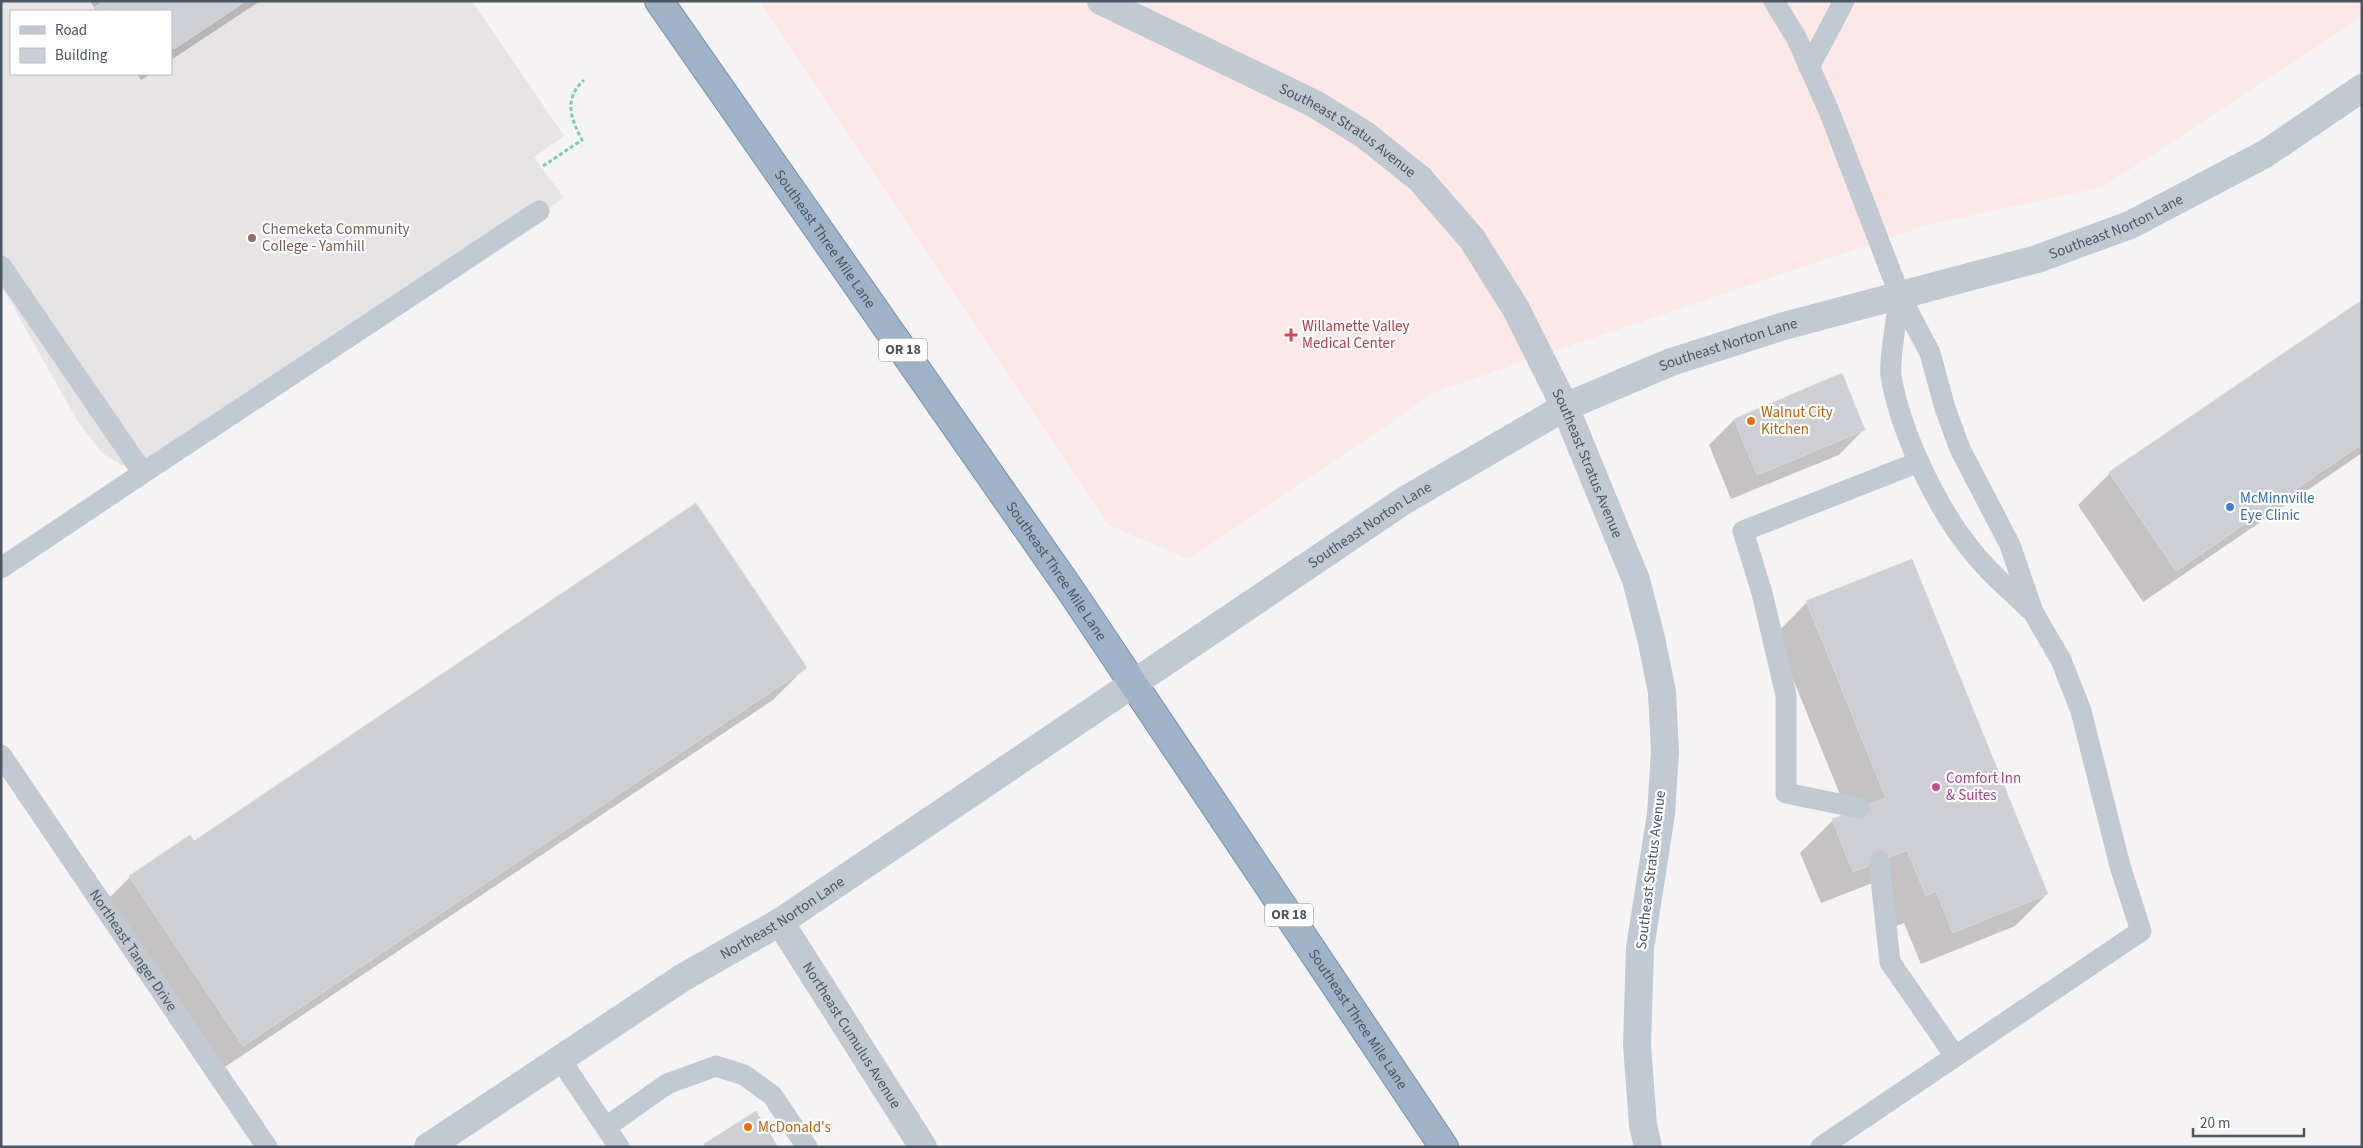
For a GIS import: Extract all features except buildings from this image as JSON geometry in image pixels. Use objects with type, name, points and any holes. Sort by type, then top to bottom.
[{"type":"highway","name":"Southeast Three Mile Lane","points":[[659,1],[1134,683],[1444,1147]]},
{"type":"street","name":"Southeast Stratus Avenue","points":[[1101,1],[1315,104],[1365,135],[1420,179],[1472,239],[1516,309],[1565,407],[1636,580],[1662,692],[1665,752],[1661,814],[1640,948],[1637,1036],[1643,1125],[1648,1147]]},
{"type":"street","name":"Southeast Norton Lane","points":[[1134,683],[1405,500],[1565,407],[1671,362],[1784,326],[2037,259],[2130,225],[2265,154],[2362,88]]},
{"type":"street","name":"Northeast Norton Lane","points":[[428,1147],[682,978],[780,922],[1134,683]]},
{"type":"street","name":"Northeast Cumulus Avenue","points":[[780,922],[923,1147]]},
{"type":"lane","points":[[1774,1],[1797,39],[1828,111],[1900,296],[1930,353],[1945,408],[1960,449],[2010,545],[2033,612],[2061,660],[2081,711],[2120,866],[2141,931],[1821,1147]]},
{"type":"lane","points":[[1809,67],[1844,1]]},
{"type":"lane","points":[[1,568],[539,211]]},
{"type":"lane","points":[[1,266],[144,473]]},
{"type":"lane","points":[[1900,296],[1891,374],[1902,418],[1919,462],[1938,502],[1976,556],[2033,612]]},
{"type":"lane","points":[[1860,808],[1786,793],[1786,695],[1762,593],[1743,531],[1919,462]]},
{"type":"lane","name":"Northeast Tanger Drive","points":[[1,755],[267,1147]]},
{"type":"lane","points":[[1880,861],[1890,962],[1956,1056]]},
{"type":"lane","points":[[560,1059],[619,1147]]},
{"type":"lane","points":[[606,1127],[668,1084],[716,1066],[744,1075],[772,1095],[806,1147]]},
{"type":"path","points":[[543,166],[582,140],[572,122],[570,104],[577,87],[584,80]]},
{"type":"shaded area","name":"Chemeketa Community College - Yamhill","points":[[1,1],[472,1],[564,136],[534,157],[564,198],[169,458],[142,467],[121,465],[102,453],[78,422],[1,285]]},
{"type":"shaded area","name":"Willamette Valley Medical Center","points":[[759,1],[2362,1],[2362,17],[2103,187],[1927,225],[1437,391],[1189,559],[1108,525]]},
{"type":"place","name":"Chemeketa Community College - Yamhill","points":[[252,238]]},
{"type":"place","name":"Willamette Valley Medical Center","points":[[1291,335]]},
{"type":"place","name":"Walnut City Kitchen","points":[[1751,421]]},
{"type":"place","name":"McMinnville Eye Clinic","points":[[2230,507]]},
{"type":"place","name":"Comfort Inn & Suites","points":[[1936,787]]},
{"type":"place","name":"McDonald's","points":[[748,1127]]}]
